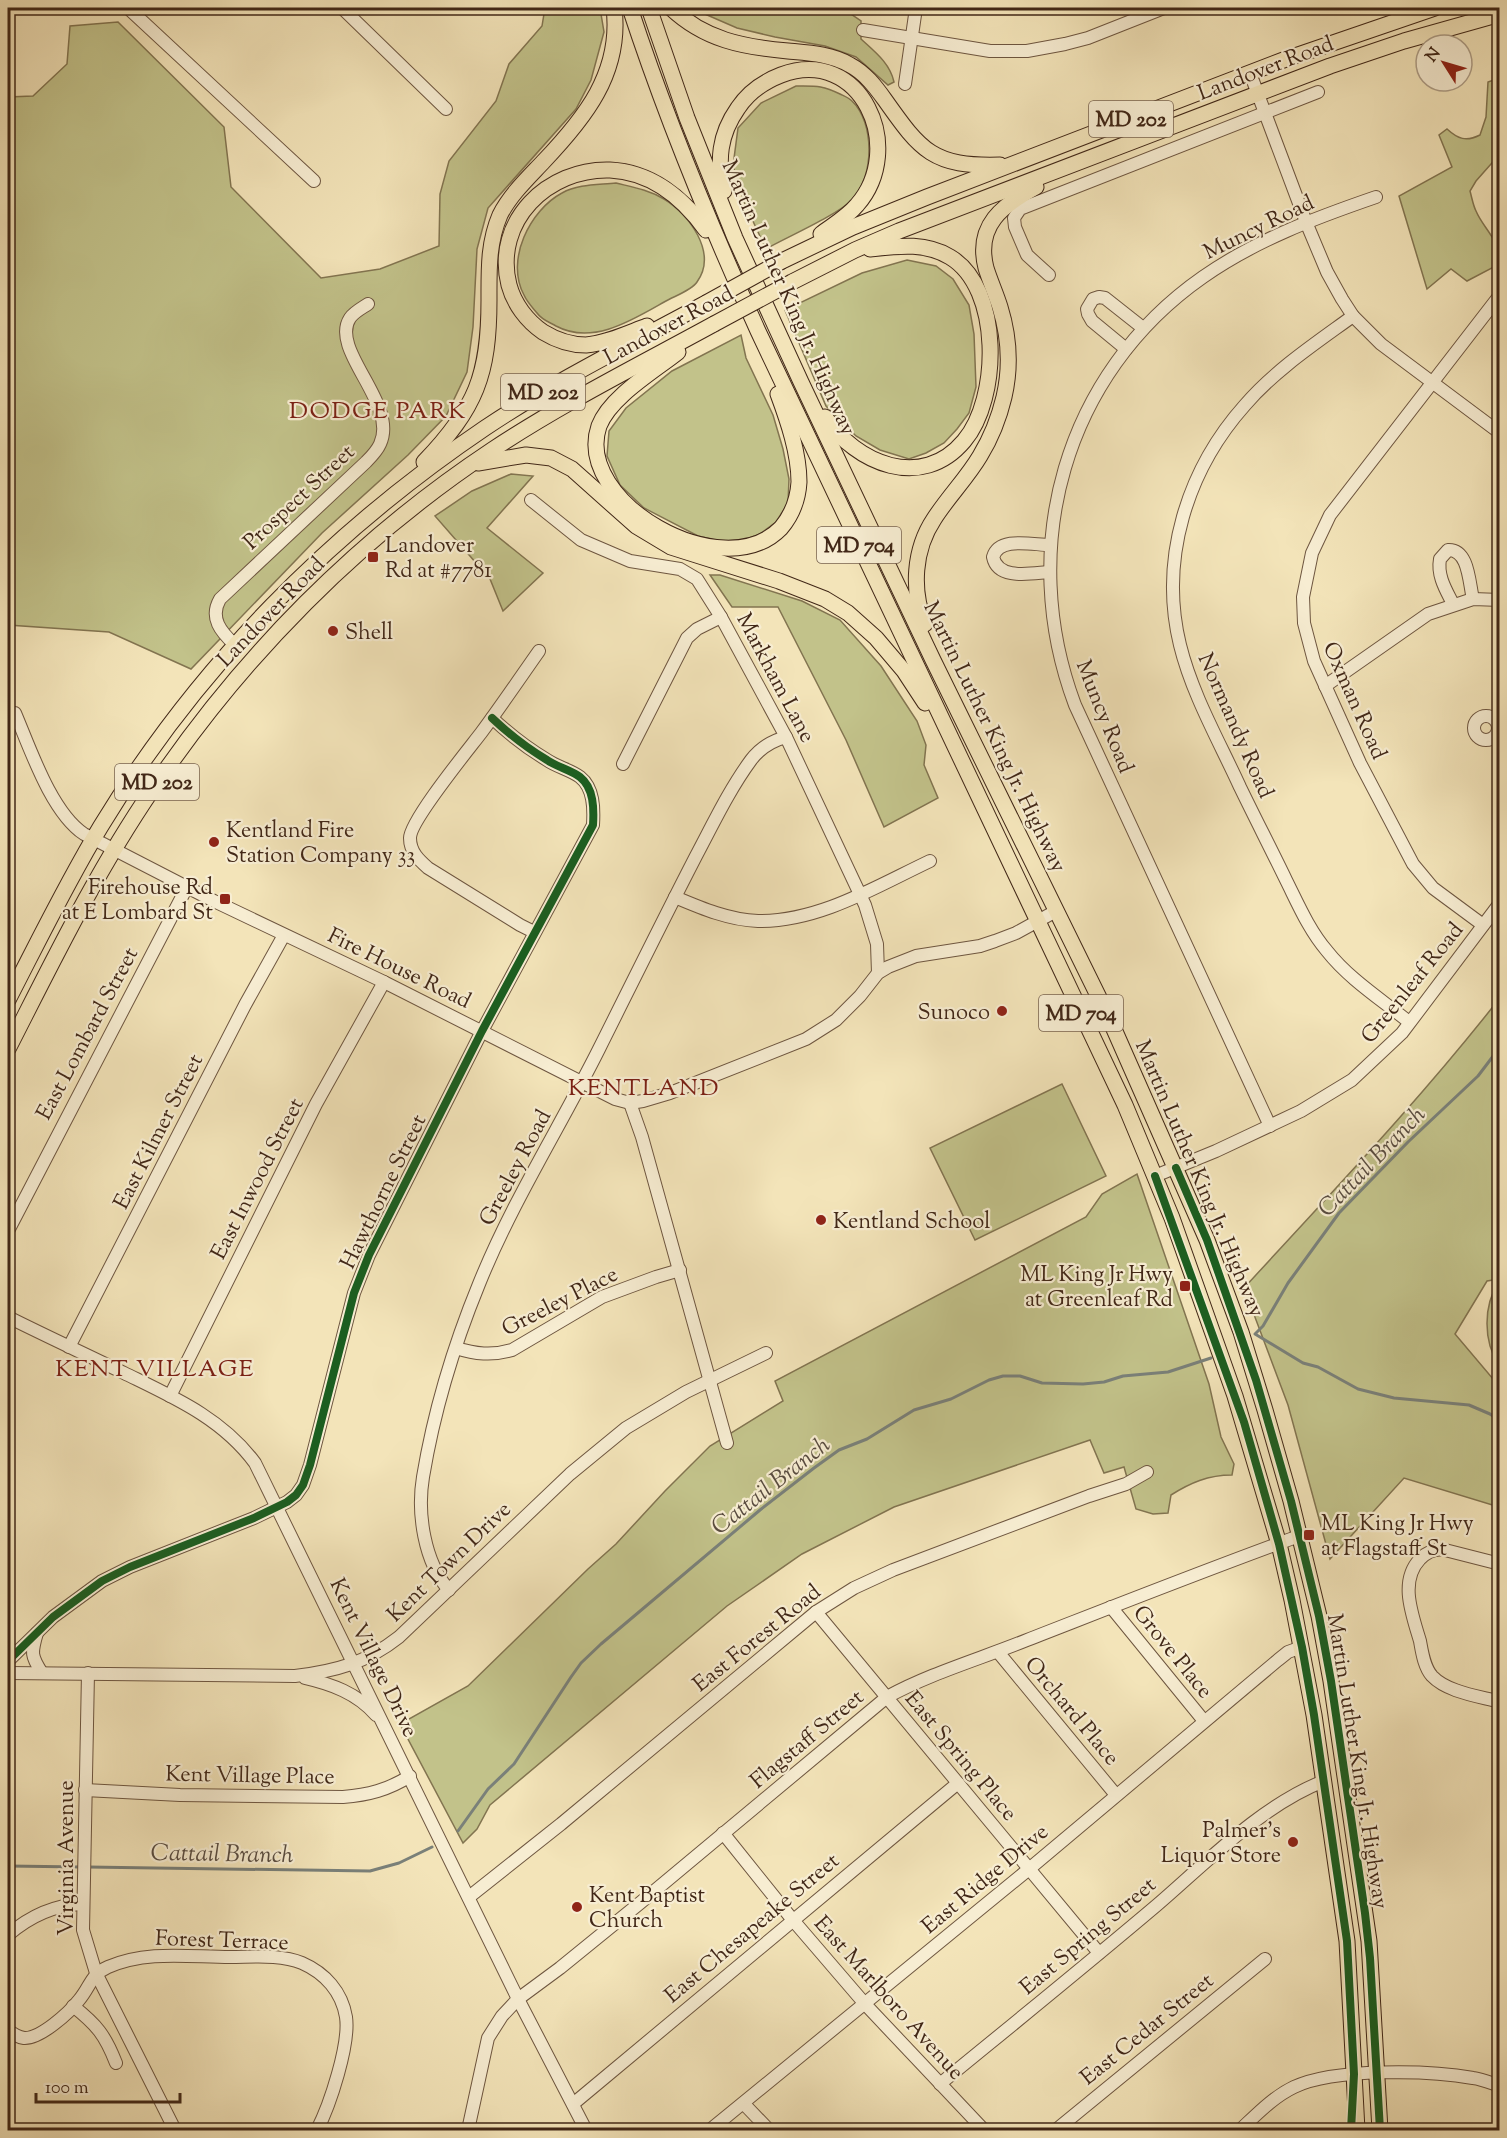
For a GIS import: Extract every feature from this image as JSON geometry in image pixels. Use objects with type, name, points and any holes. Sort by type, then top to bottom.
[{"type":"main road","points":[[390,497],[448,437],[464,415],[476,392],[484,368],[488,344],[489,258],[495,229],[503,210],[514,194],[572,131],[595,99],[605,76],[612,49],[614,8]]},
{"type":"main road","name":"Martin Luther King Jr. Highway","points":[[630,8],[674,133],[723,255],[1125,1105],[1155,1176],[1235,1396],[1279,1544],[1302,1647],[1314,1715],[1347,1941],[1357,2130]]},
{"type":"main road","name":"Martin Luther King Jr. Highway","points":[[649,8],[687,118],[735,238],[933,660],[1110,1020],[1207,1240],[1241,1332],[1299,1536],[1319,1616],[1331,1681],[1365,1913],[1380,2130]]},
{"type":"main road","points":[[671,8],[697,28],[722,40],[747,46],[817,54],[849,64],[872,83],[912,138],[930,152],[945,159],[968,164],[1012,164]]},
{"type":"main road","name":"Landover Road","points":[[8,1000],[94,839],[157,742],[235,645],[318,560],[390,497],[441,458],[519,406],[782,261],[870,219],[1250,73],[1355,34],[1436,8]]},
{"type":"main road","name":"Landover Road","points":[[8,1048],[113,850],[152,790],[216,702],[313,596],[359,553],[421,501],[472,464],[549,414],[855,250],[899,231],[1360,55],[1500,14]]},
{"type":"main road","points":[[735,238],[723,189],[719,158],[723,139],[736,111],[757,88],[784,74],[812,70],[835,76],[857,91],[871,112],[878,139],[878,157],[874,174],[862,199],[850,212],[782,261]]},
{"type":"main road","points":[[962,716],[923,621],[916,574],[922,544],[930,525],[985,448],[1004,397],[1007,376],[1007,340],[985,263],[984,241],[993,220],[1012,201],[1083,160]]},
{"type":"main road","points":[[706,303],[608,340],[587,345],[564,341],[549,335],[535,325],[523,312],[514,297],[506,270],[510,234],[530,201],[552,184],[583,173],[614,170],[644,177],[679,198],[694,213],[723,255]]},
{"type":"main road","points":[[801,382],[843,440],[871,459],[902,468],[922,466],[941,459],[965,441],[980,415],[989,374],[990,344],[981,301],[967,272],[944,254],[915,246],[855,250]]},
{"type":"main road","points":[[714,324],[616,401],[600,424],[596,441],[598,459],[604,475],[614,490],[630,506],[648,521],[668,533],[717,549],[742,549],[766,540],[783,525],[792,512],[797,497],[798,467],[790,433],[758,331]]},
{"type":"main road","points":[[472,464],[526,455],[551,458],[572,469],[626,519],[664,543],[686,553],[804,589],[836,605],[867,629],[895,660],[961,759]]},
{"type":"main road","points":[[235,645],[252,660]]},
{"type":"street","points":[[128,8],[314,182]]},
{"type":"street","points":[[342,8],[446,109]]},
{"type":"street","points":[[905,84],[916,8]]},
{"type":"street","points":[[863,30],[990,51],[1027,51],[1088,38],[1148,11],[1164,8]]},
{"type":"street","points":[[1250,73],[1327,272],[1353,316],[1381,344],[1500,433]]},
{"type":"street","name":"Landover Road","points":[[1049,275],[1027,255],[1015,227],[1014,218],[1020,209],[1318,92]]},
{"type":"street","name":"Muncy Road","points":[[1270,1126],[1068,688],[1054,631],[1050,545],[1059,487],[1075,436],[1099,388],[1143,328],[1203,277],[1242,253],[1306,222],[1376,197]]},
{"type":"street","name":"Oxman Road","points":[[1483,925],[1433,888],[1413,864],[1360,763],[1325,686],[1311,652],[1304,623],[1303,597],[1312,553],[1330,515],[1500,295]]},
{"type":"street","points":[[1126,349],[1089,317],[1087,309],[1091,301],[1099,297],[1105,298],[1143,328]]},
{"type":"street","name":"Prospect Street","points":[[235,645],[221,631],[216,621],[215,610],[220,599],[366,462],[381,443],[384,422],[382,414],[355,361],[347,338],[348,322],[351,316],[368,304]]},
{"type":"street","name":"Normandy Road","points":[[1353,316],[1259,390],[1245,404],[1207,455],[1192,487],[1176,546],[1173,567],[1174,613],[1180,644],[1201,702],[1266,839],[1319,942],[1350,974],[1409,1022]]},
{"type":"street","name":"Markham Lane","points":[[531,500],[581,540],[630,561],[680,569],[697,579],[721,617],[786,737],[860,893],[875,936],[879,962],[878,973]]},
{"type":"street","points":[[1050,545],[1005,545],[996,550],[993,557],[997,568],[1005,572],[1050,572]]},
{"type":"street","points":[[1453,604],[1443,585],[1440,571],[1440,559],[1448,550],[1460,553],[1464,559],[1473,599]]},
{"type":"street","points":[[1325,686],[1428,614],[1473,599],[1500,600]]},
{"type":"street","points":[[623,764],[687,639],[697,629],[721,617]]},
{"type":"street","points":[[534,932],[428,868],[417,859],[412,850],[410,836],[416,822],[463,753],[492,718],[540,651]]},
{"type":"street","name":"Fire House Road","points":[[15,713],[40,771],[56,801],[79,831],[284,935],[384,982],[615,1098],[630,1103]]},
{"type":"street","name":"Hawthorne Street","points":[[8,1661],[60,1611],[102,1581],[130,1567],[277,1507],[296,1495],[303,1485],[357,1285],[369,1254],[534,932],[593,825],[594,810],[591,795],[581,777],[549,762],[514,738],[492,718]]},
{"type":"street","name":"Greeley Road","points":[[449,1590],[437,1574],[428,1547],[422,1506],[423,1480],[428,1452],[469,1309],[490,1260],[525,1190],[583,1082],[675,897],[726,801],[752,759],[768,744],[786,737]]},
{"type":"street","points":[[675,897],[718,914],[756,921],[782,920],[806,914],[860,893],[930,861]]},
{"type":"street","name":"East Lombard Street","points":[[8,1231],[187,887]]},
{"type":"street","name":"Greenleaf Road","points":[[1155,1176],[1301,1111],[1352,1080],[1402,1033],[1500,903]]},
{"type":"street","points":[[727,1443],[680,1270],[630,1103],[670,1093],[806,1039],[842,1014],[878,973],[916,957],[987,943],[1016,933],[1056,911]]},
{"type":"street","name":"East Kilmer Street","points":[[69,1347],[245,1005],[284,935]]},
{"type":"street","name":"East Inwood Street","points":[[170,1396],[322,1094],[384,982]]},
{"type":"street","name":"Greeley Place","points":[[456,1348],[484,1354],[500,1354],[512,1350],[602,1297],[656,1276],[680,1270]]},
{"type":"street","name":"Kent Village Drive","points":[[8,1317],[212,1419],[242,1445],[255,1463],[518,1999],[586,2130]]},
{"type":"street","name":"Kent Town Drive","points":[[8,1673],[295,1676],[327,1672],[355,1664],[380,1652],[399,1637],[597,1450],[655,1409],[766,1353]]},
{"type":"street","name":"East Forest Road","points":[[469,1897],[561,1824],[816,1612],[854,1588],[892,1570],[1126,1484],[1148,1472]]},
{"type":"street","name":"Flagstaff Street","points":[[468,2130],[488,2038],[502,2016],[518,1999],[640,1904],[887,1697],[932,1675],[998,1652],[1299,1536]]},
{"type":"street","points":[[1500,1564],[1440,1549],[1423,1556],[1411,1570],[1408,1586],[1427,1669],[1437,1680],[1456,1689],[1500,1702]]},
{"type":"street","name":"Grove Place","points":[[1111,1607],[1204,1721]]},
{"type":"street","name":"East Spring Place","points":[[816,1612],[1099,1953]]},
{"type":"street","points":[[37,1632],[31,1652],[42,1674]]},
{"type":"street","name":"East Ridge Drive","points":[[710,2130],[1029,1869],[1282,1656],[1302,1647]]},
{"type":"street","name":"Orchard Place","points":[[998,1652],[1116,1795]]},
{"type":"street","name":"Virginia Avenue","points":[[88,1673],[83,1930],[96,1973],[174,2130]]},
{"type":"street","points":[[295,1676],[345,1690],[369,1707],[386,1726]]},
{"type":"street","name":"Kent Village Place","points":[[86,1790],[180,1795],[343,1797],[364,1796],[382,1791],[410,1776]]},
{"type":"street","name":"East Spring Street","points":[[940,2084],[1267,1812],[1307,1788],[1324,1781]]},
{"type":"street","name":"East Chesapeake Street","points":[[573,2104],[792,1919],[958,1783]]},
{"type":"street","name":"East Marlboro Avenue","points":[[723,1833],[864,2004],[984,2130]]},
{"type":"street","points":[[8,1935],[36,1915],[52,1908],[82,1904]]},
{"type":"street","name":"Forest Terrace","points":[[96,1973],[120,1962],[167,1955],[268,1957],[302,1963],[327,1978],[343,2005],[347,2024],[346,2041],[324,2116],[317,2130]]},
{"type":"street","name":"East Cedar Street","points":[[1056,2130],[1264,1959]]},
{"type":"street","points":[[8,2030],[22,2038],[39,2035],[73,2006],[84,1994],[96,1973]]},
{"type":"street","points":[[73,2006],[96,2026],[107,2040],[116,2063]]},
{"type":"street","points":[[1240,2130],[1273,2100],[1290,2089],[1315,2080],[1377,2073],[1473,2078],[1500,2086]]},
{"type":"street","points":[[744,2104],[769,2130]]},
{"type":"green space","points":[[545,8],[600,8],[604,32],[591,80],[576,109],[488,208],[477,249],[473,327],[467,372],[446,416],[408,455],[322,533],[191,669],[109,632],[8,625],[8,97],[33,96],[67,64],[70,26],[118,22],[224,127],[231,187],[321,278],[380,269],[439,246],[440,194],[449,161],[496,101],[509,64],[542,26]]},
{"type":"green space","points":[[691,8],[842,8],[861,21],[861,39],[885,63],[894,82],[888,85],[856,57],[825,46],[737,28]]},
{"type":"green space","points":[[1499,78],[1499,155],[1470,191],[1476,211],[1497,246],[1499,260],[1492,268],[1467,281],[1451,269],[1427,289],[1399,196],[1452,167],[1439,135],[1447,129],[1462,138],[1480,135],[1486,117],[1488,82]]},
{"type":"green space","points":[[796,86],[823,88],[852,101],[865,122],[869,150],[868,164],[860,189],[846,205],[766,249],[744,202],[733,166],[738,128],[761,103]]},
{"type":"green space","points":[[616,183],[658,196],[683,214],[698,235],[704,259],[703,271],[691,288],[613,328],[584,333],[556,326],[543,319],[524,295],[517,267],[524,237],[540,211],[562,193],[589,185]]},
{"type":"green space","points":[[907,260],[936,266],[953,279],[969,305],[974,334],[976,387],[969,413],[944,443],[909,459],[880,450],[856,436],[826,406],[785,310],[862,273]]},
{"type":"green space","points":[[741,335],[746,358],[773,415],[783,449],[789,479],[788,503],[776,522],[760,534],[744,540],[719,541],[698,536],[644,508],[620,485],[607,456],[609,431],[626,408],[672,371]]},
{"type":"green space","points":[[511,474],[533,476],[487,528],[543,573],[503,611],[490,579],[435,516],[472,491]]},
{"type":"green space","points":[[710,575],[720,575],[802,601],[840,620],[881,666],[917,721],[926,745],[924,765],[938,798],[884,827],[846,740],[778,607],[732,607]]},
{"type":"green space","points":[[1499,999],[1499,1279],[1487,1281],[1455,1334],[1499,1386],[1499,1507],[1404,1478],[1330,1559],[1288,1405],[1244,1288],[1407,1110]]},
{"type":"green space","points":[[1062,1084],[1106,1176],[975,1240],[930,1148]]},
{"type":"green space","points":[[1137,1174],[1209,1384],[1221,1437],[1234,1464],[1232,1475],[1207,1478],[1185,1487],[1171,1495],[1168,1513],[1153,1514],[1136,1509],[1124,1467],[1104,1473],[1090,1440],[894,1507],[802,1554],[727,1606],[490,1805],[477,1829],[463,1843],[400,1724],[468,1686],[616,1544],[710,1446],[783,1401],[775,1381],[1086,1217],[1102,1194]]},
{"type":"green space","points":[[1499,1282],[1499,1365],[1490,1346],[1487,1324],[1490,1301]]},
{"type":"waterway","name":"Cattail Branch","points":[[1500,1047],[1478,1076],[1408,1142],[1339,1213],[1288,1283],[1263,1326],[1255,1334],[1303,1363],[1318,1367],[1358,1389],[1394,1398],[1469,1405],[1500,1421]]},
{"type":"waterway","name":"Cattail Branch","points":[[458,1831],[488,1789],[514,1764],[581,1663],[760,1510],[839,1450],[867,1439],[914,1410],[951,1399],[989,1380],[1003,1376],[1020,1376],[1042,1383],[1083,1384],[1104,1382],[1123,1376],[1168,1372],[1211,1358]]},
{"type":"waterway","name":"Cattail Branch","points":[[88,1867],[370,1871],[399,1863],[432,1847]]},
{"type":"waterway","name":"Cattail Branch","points":[[8,1866],[81,1867]]},
{"type":"cycle path","points":[[8,1661],[53,1617],[102,1581],[130,1567],[254,1518],[287,1502],[303,1485],[354,1293],[369,1255],[482,1031],[593,825],[591,793],[585,782],[532,751],[492,718]]},
{"type":"cycle path","points":[[1176,1168],[1207,1240],[1256,1380],[1291,1501],[1319,1616],[1331,1681],[1365,1913],[1370,1958],[1380,2130]]},
{"type":"cycle path","points":[[1155,1176],[1244,1422],[1279,1544],[1302,1647],[1347,1941],[1354,2074],[1351,2130]]},
{"type":"place","name":"Landover Rd at #7781","points":[[373,557]]},
{"type":"place","name":"Shell","points":[[333,631]]},
{"type":"place","name":"Kentland Fire Station Company 33","points":[[214,842]]},
{"type":"place","name":"Firehouse Rd at E Lombard St","points":[[225,899]]},
{"type":"place","name":"Sunoco","points":[[1002,1011]]},
{"type":"place","name":"Kentland School","points":[[821,1220]]},
{"type":"place","name":"ML King Jr Hwy at Greenleaf Rd","points":[[1185,1286]]},
{"type":"place","name":"ML King Jr Hwy at Flagstaff St","points":[[1309,1535]]},
{"type":"place","name":"Palmer’s Liquor Store","points":[[1293,1842]]},
{"type":"place","name":"Kent Baptist Church","points":[[577,1907]]},
{"type":"district","name":"DODGE PARK","points":[[378,410]]},
{"type":"district","name":"KENTLAND","points":[[644,1087]]},
{"type":"district","name":"KENT VILLAGE","points":[[155,1368]]}]
